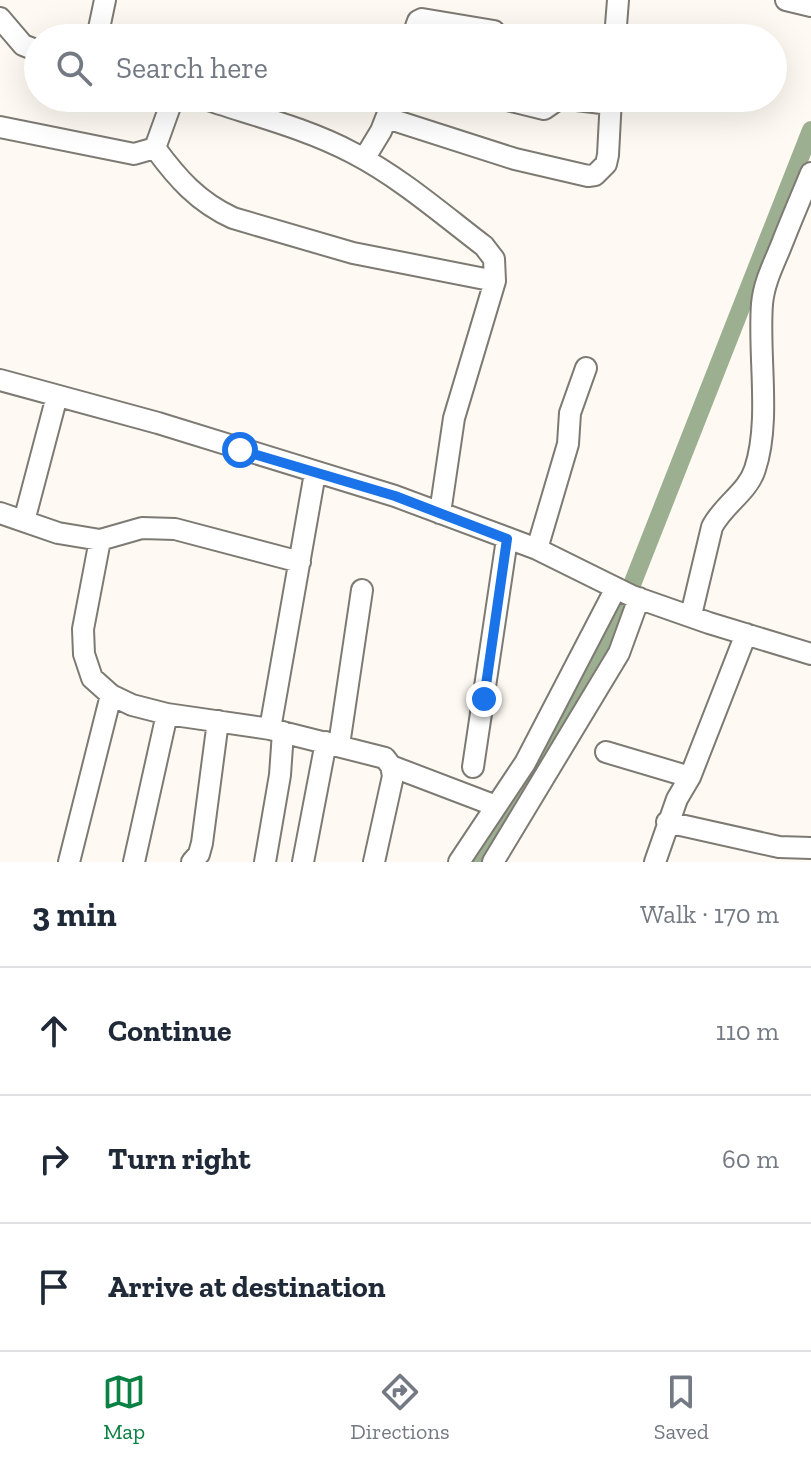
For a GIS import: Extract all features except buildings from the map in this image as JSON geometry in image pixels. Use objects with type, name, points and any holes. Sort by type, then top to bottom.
[{"type":"street","points":[[100,24],[105,0]]},
{"type":"street","points":[[616,24],[618,0]]},
{"type":"street","points":[[786,0],[811,6]]},
{"type":"street","points":[[417,24],[426,19],[454,24]]},
{"type":"street","points":[[1,26],[24,45]]},
{"type":"street","points":[[155,148],[168,112]]},
{"type":"street","points":[[243,112],[317,137],[376,137],[515,159],[588,176],[601,171],[606,164],[609,112]]},
{"type":"street","points":[[376,137],[388,112]]},
{"type":"street","points":[[0,127],[134,154],[155,148]]},
{"type":"street","points":[[376,137],[396,178],[484,246],[494,259],[495,281],[454,418],[440,513]]},
{"type":"street","points":[[155,148],[183,184],[219,212],[233,218],[353,253],[495,281]]},
{"type":"street","points":[[691,615],[712,527],[718,514],[745,487],[755,472],[763,403],[761,335],[765,284],[811,173]]},
{"type":"street","points":[[537,549],[568,444],[570,413],[586,368]]},
{"type":"street","points":[[0,380],[158,423],[395,496],[537,549],[628,593],[811,654]]},
{"type":"street","points":[[24,521],[57,396]]},
{"type":"street","points":[[265,862],[280,775],[276,731],[315,473]]},
{"type":"street","points":[[0,513],[73,537],[100,540],[142,528],[161,527],[300,562]]},
{"type":"street","points":[[473,767],[507,539]]},
{"type":"street","points":[[100,540],[83,629],[84,654],[92,678],[111,695],[132,705],[167,714],[276,731],[376,754],[385,758],[391,766],[496,806]]},
{"type":"street","points":[[303,862],[332,744],[362,590]]},
{"type":"street","points":[[459,862],[525,763],[628,593]]},
{"type":"street","points":[[493,862],[619,653],[628,593]]},
{"type":"street","points":[[655,862],[667,822],[690,777],[746,634]]},
{"type":"street","points":[[69,862],[111,695]]},
{"type":"street","points":[[134,862],[167,714]]},
{"type":"street","points":[[192,862],[199,854],[202,843],[218,721]]},
{"type":"street","points":[[606,752],[690,777]]},
{"type":"street","points":[[374,862],[391,790],[391,766]]},
{"type":"street","points":[[667,822],[779,847],[811,848]]},
{"type":"waterway","points":[[475,862],[547,749],[609,643],[811,130]]},
{"type":"route","points":[[240,450],[395,496],[507,539],[484,699]]}]
